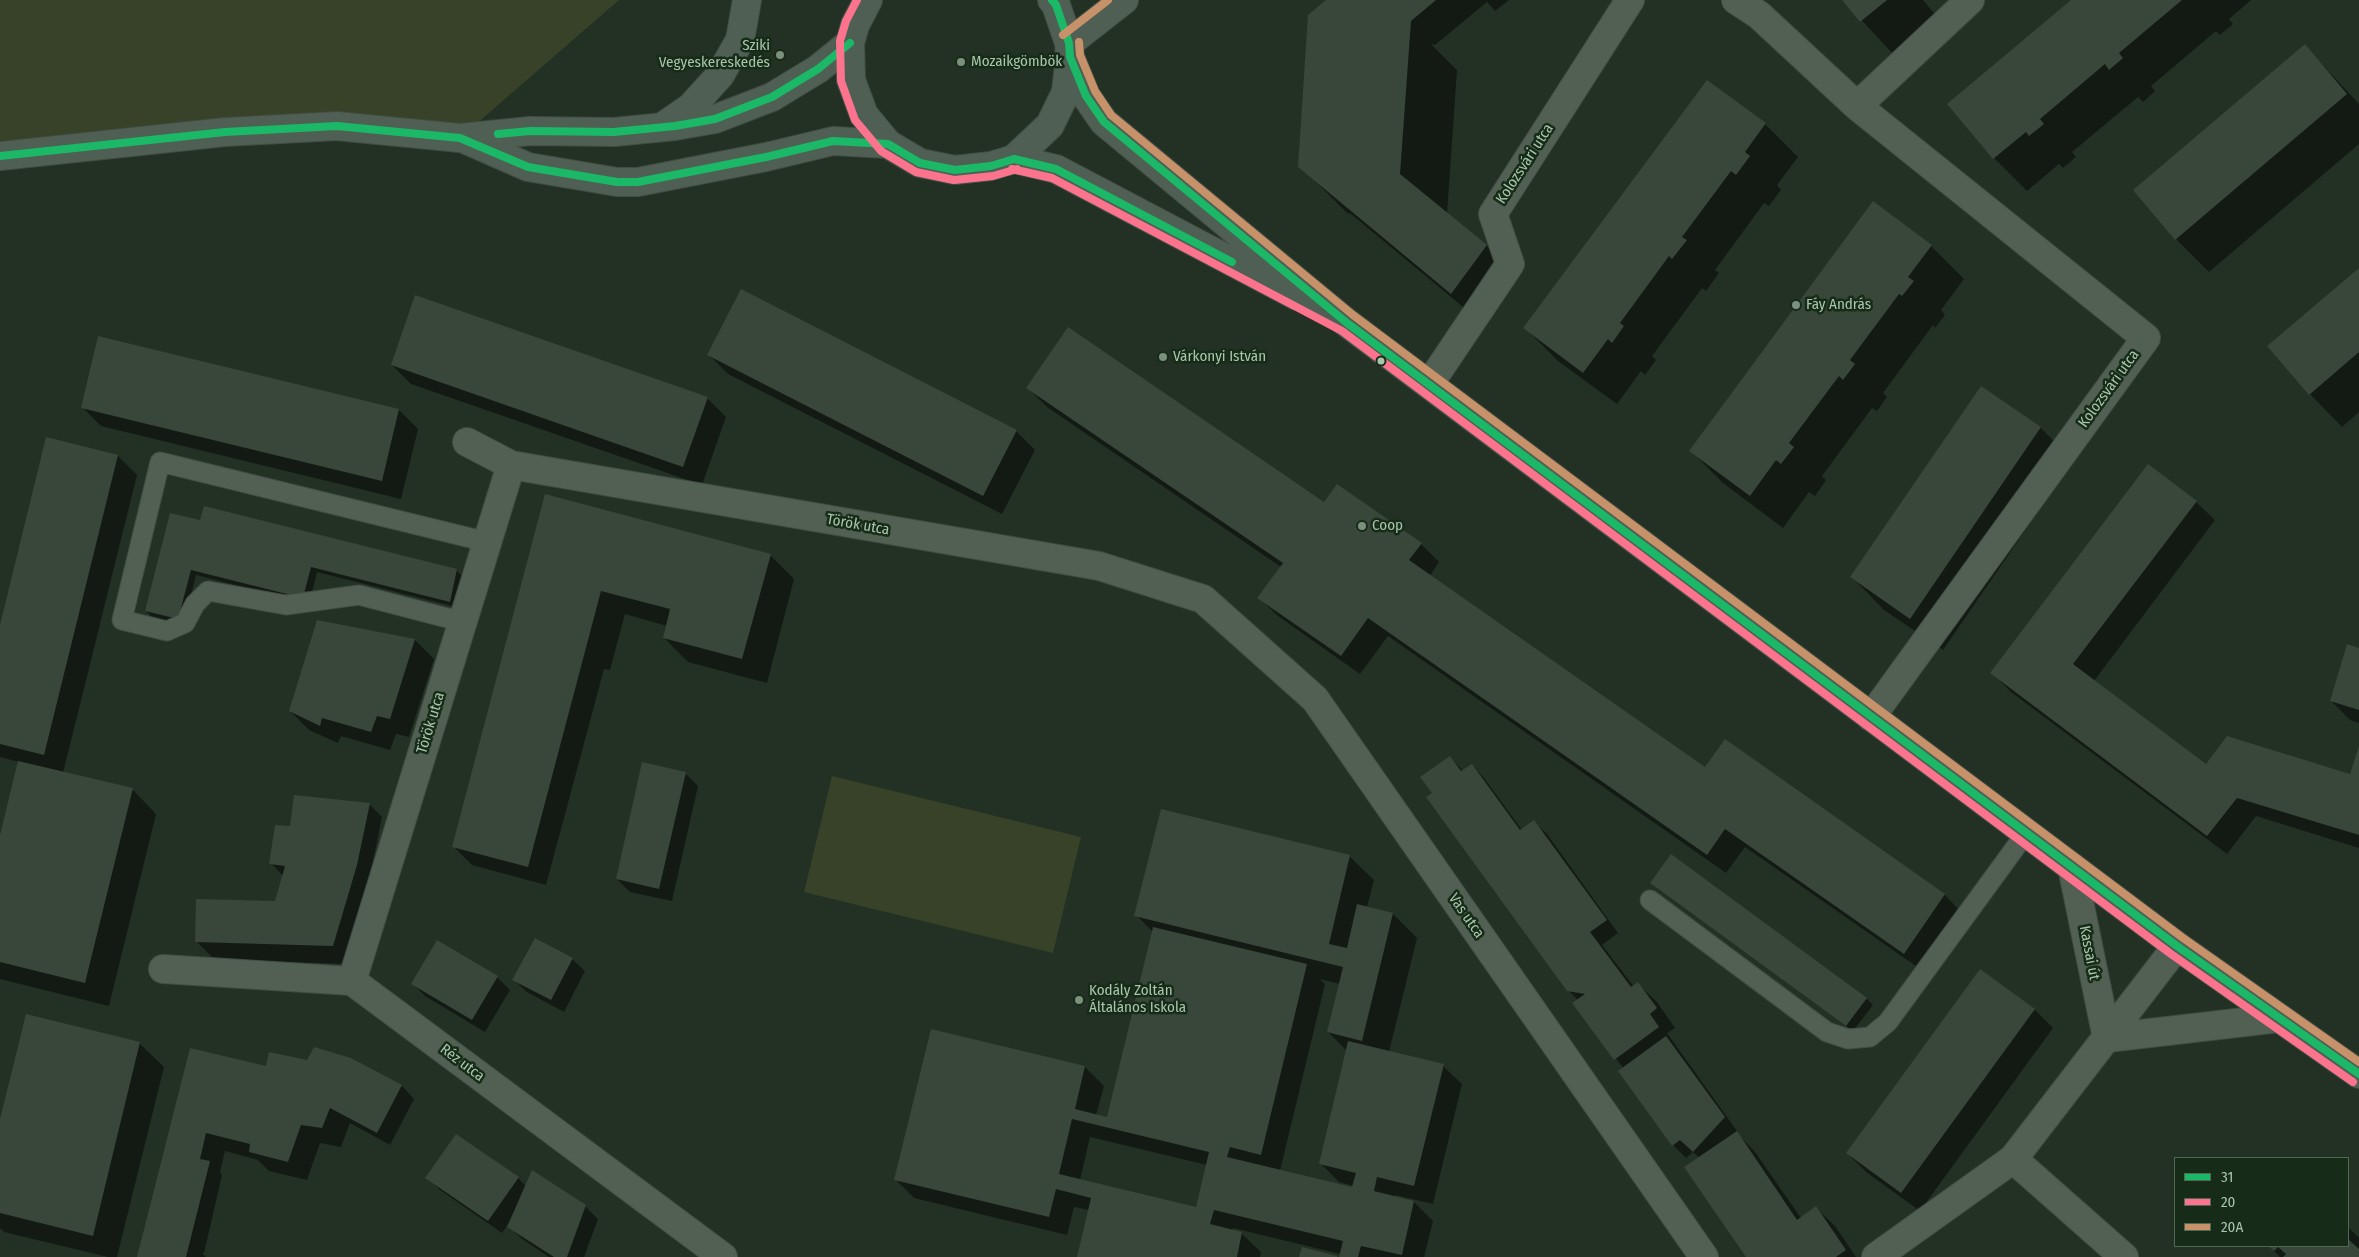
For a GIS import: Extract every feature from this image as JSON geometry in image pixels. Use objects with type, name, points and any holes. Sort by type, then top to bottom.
[{"type":"street","points":[[661,128],[691,107],[720,75],[740,40],[747,0]]},
{"type":"street","points":[[842,0],[853,34],[851,80],[864,116],[888,144],[920,162],[955,170],[991,166],[1014,159],[1050,125],[1066,92],[1070,50],[1124,0]]},
{"type":"street","points":[[0,156],[225,132],[337,126],[460,138],[530,131],[614,132],[661,128],[715,119],[772,97],[818,69],[853,34],[868,0]]},
{"type":"street","points":[[1052,0],[1056,5],[1086,96],[1104,122],[1347,323],[1430,383],[2177,946],[2359,1074]]},
{"type":"street","name":"Kolozsvári utca","points":[[1430,383],[1510,264],[1493,214],[1630,0]]},
{"type":"street","name":"Kolozsvári utca","points":[[1736,0],[1759,15],[1857,106],[2146,338],[1871,717]]},
{"type":"street","points":[[1857,106],[1970,0]]},
{"type":"street","points":[[460,138],[528,167],[617,182],[638,182],[766,157],[833,141],[888,144]]},
{"type":"street","points":[[1014,159],[1056,170],[1347,323]]},
{"type":"street","name":"Török utca","points":[[467,442],[511,466],[1099,566],[1202,599]]},
{"type":"street","name":"Török utca","points":[[352,981],[511,466]]},
{"type":"street","name":"Vas utca","points":[[1202,599],[1315,699],[1704,1257]]},
{"type":"street","name":"Kassai út","points":[[2072,867],[2107,1038]]},
{"type":"street","points":[[1876,1257],[2013,1159],[2177,946]]},
{"type":"street","points":[[164,969],[352,981]]},
{"type":"street","name":"Réz utca","points":[[352,981],[723,1257]]},
{"type":"street","points":[[2107,1038],[2279,1018]]},
{"type":"street","points":[[2013,1159],[2124,1257]]},
{"type":"lane","points":[[463,622],[359,595],[286,605],[208,591],[195,604],[185,623],[167,631],[122,620],[160,462],[487,542]]},
{"type":"lane","points":[[1650,900],[1827,1032],[1848,1039],[1870,1037],[1888,1022],[2026,833]]},
{"type":"green space","points":[[0,0],[619,0],[460,138],[405,131],[0,156]]},
{"type":"green space","points":[[832,776],[1081,837],[1053,953],[804,892]]},
{"type":"building","points":[[1326,0],[1436,0],[1411,21],[1400,174],[1487,245],[1451,294],[1298,167],[1308,15]]},
{"type":"building","points":[[1842,0],[1887,0],[1860,22]]},
{"type":"building","points":[[2071,0],[2182,0],[2119,53],[2123,58],[2109,70],[2105,64],[2040,119],[2044,124],[2029,136],[2026,132],[1993,159],[1947,104]]},
{"type":"building","points":[[2305,44],[2347,94],[2175,240],[2133,190]]},
{"type":"building","points":[[1707,80],[1766,123],[1745,152],[1750,156],[1736,175],[1731,171],[1682,237],[1687,240],[1672,259],[1669,256],[1620,323],[1624,326],[1612,343],[1608,339],[1583,373],[1523,328]]},
{"type":"building","points":[[1873,201],[1932,245],[1908,277],[1914,281],[1902,296],[1899,294],[1850,360],[1855,364],[1843,380],[1839,376],[1789,443],[1794,447],[1781,464],[1776,460],[1750,496],[1689,451]]},
{"type":"building","points":[[2359,268],[2359,352],[2309,395],[2267,346]]},
{"type":"building","points":[[741,289],[1017,430],[983,496],[707,355]]},
{"type":"building","points":[[415,295],[708,397],[683,467],[391,365]]},
{"type":"building","points":[[1068,327],[1324,502],[1337,484],[1422,543],[1409,560],[1705,767],[1725,739],[1945,894],[1904,954],[1725,829],[1707,855],[1368,618],[1341,656],[1257,598],[1283,563],[1026,388]]},
{"type":"building","points":[[98,336],[399,409],[382,481],[81,408]]},
{"type":"building","points":[[1981,386],[2041,427],[1910,619],[1850,577]]},
{"type":"building","points":[[46,437],[118,455],[44,755],[0,744],[0,625]]},
{"type":"building","points":[[2148,464],[2197,501],[2073,664],[2206,764],[2227,736],[2350,774],[2359,746],[2359,835],[2237,798],[2207,836],[1990,673]]},
{"type":"building","points":[[545,494],[771,554],[742,659],[663,638],[670,609],[601,591],[528,867],[452,847]]},
{"type":"building","points":[[204,506],[457,569],[450,602],[311,567],[303,598],[191,570],[178,619],[145,611],[170,513],[200,520]]},
{"type":"building","points":[[317,620],[415,639],[390,719],[377,716],[371,732],[322,718],[320,726],[289,711]]},
{"type":"building","points":[[2347,644],[2359,648],[2359,710],[2330,701]]},
{"type":"building","points":[[1450,756],[1461,771],[1472,764],[1520,830],[1534,820],[1607,920],[1590,932],[1631,987],[1638,982],[1657,1008],[1650,1014],[1659,1027],[1614,1060],[1572,1003],[1585,994],[1567,991],[1426,797],[1432,793],[1420,777]]},
{"type":"building","points":[[18,761],[133,788],[85,983],[0,962],[0,835]]},
{"type":"building","points":[[642,762],[686,772],[659,889],[616,879]]},
{"type":"building","points":[[294,795],[370,803],[357,865],[333,946],[195,942],[196,899],[275,901],[285,866],[269,864],[275,825],[290,826]]},
{"type":"building","points":[[1161,809],[1350,855],[1329,944],[1347,948],[1357,904],[1393,913],[1362,1041],[1327,1032],[1343,967],[1134,916]]},
{"type":"building","points":[[1671,854],[1867,998],[1846,1026],[1650,883]]},
{"type":"building","points":[[1153,927],[1307,964],[1261,1155],[1230,1147],[1227,1157],[1352,1187],[1356,1173],[1319,1164],[1348,1041],[1444,1064],[1414,1186],[1377,1177],[1374,1191],[1414,1201],[1402,1255],[1361,1246],[1358,1257],[1339,1257],[1343,1241],[1214,1210],[1210,1224],[1242,1232],[1237,1257],[1077,1257],[1091,1198],[1056,1189],[1049,1217],[894,1180],[931,1029],[1085,1066],[1075,1109],[1107,1117]],"holes":[[[1072,1119],[1209,1152],[1196,1207],[1059,1174]]]},
{"type":"building","points":[[535,938],[573,958],[551,1000],[512,980]]},
{"type":"building","points":[[437,940],[498,976],[472,1020],[411,984]]},
{"type":"building","points":[[1980,969],[2035,1009],[1901,1193],[1846,1153]]},
{"type":"building","points":[[26,1014],[140,1042],[93,1236],[0,1213],[0,1119]]},
{"type":"building","points":[[1666,1036],[1725,1117],[1693,1152],[1680,1140],[1672,1146],[1618,1071]]},
{"type":"building","points":[[314,1047],[351,1058],[402,1085],[377,1133],[330,1108],[322,1128],[301,1125],[288,1162],[249,1152],[250,1144],[206,1133],[200,1159],[210,1161],[186,1257],[137,1257],[190,1048],[266,1066],[269,1052],[307,1060]]},
{"type":"building","points":[[1737,1131],[1797,1220],[1816,1206],[1846,1250],[1836,1257],[1746,1257],[1684,1167]]},
{"type":"building","points":[[456,1134],[519,1177],[488,1221],[425,1178]]},
{"type":"building","points":[[532,1170],[586,1205],[567,1257],[554,1257],[507,1227]]},
{"type":"building","points":[[2349,1240],[2359,1249],[2359,1257],[2283,1257],[2286,1254],[2278,1247],[2349,1247]]},
{"type":"building","points":[[1302,1247],[1337,1256],[1337,1257],[1299,1257]]},
{"type":"building","points":[[2269,1247],[2278,1247],[2274,1251]]},
{"type":"transit line","name":"20","points":[[857,0],[846,21],[840,41],[841,81],[855,120],[881,151],[916,172],[954,180],[993,176],[1017,169]]},
{"type":"transit line","name":"31","points":[[1052,0],[1056,5],[1069,43],[1070,57],[1086,96],[1104,122],[1347,323],[2177,946],[2359,1074]]},
{"type":"transit line","name":"20A","points":[[1063,35],[1108,0]]},
{"type":"transit line","name":"20A","points":[[1079,42],[1080,55],[1095,91],[1111,115],[1353,315],[2183,938],[2359,1062]]},
{"type":"transit line","name":"31","points":[[498,134],[530,131],[614,132],[675,126],[715,119],[772,97],[818,69],[850,43]]},
{"type":"transit line","name":"31","points":[[0,156],[225,132],[337,126],[460,138],[528,167],[617,182],[638,182],[766,157],[833,141],[888,144],[920,163],[955,170],[991,166],[1014,159]]},
{"type":"transit line","name":"31","points":[[1014,159],[1056,169],[1232,262]]},
{"type":"transit line","name":"20","points":[[1012,169],[1052,178],[1342,331],[2171,954],[2353,1082]]},
{"type":"place","name":"Sziki Vegyeskereskedés","points":[[780,55]]},
{"type":"place","name":"Mozaikgömbök","points":[[961,62]]},
{"type":"place","name":"Fáy András","points":[[1796,305]]},
{"type":"place","name":"Várkonyi István","points":[[1163,357]]},
{"type":"place","name":"Coop","points":[[1362,526]]},
{"type":"place","name":"Kodály Zoltán Általános Iskola","points":[[1079,1000]]}]
